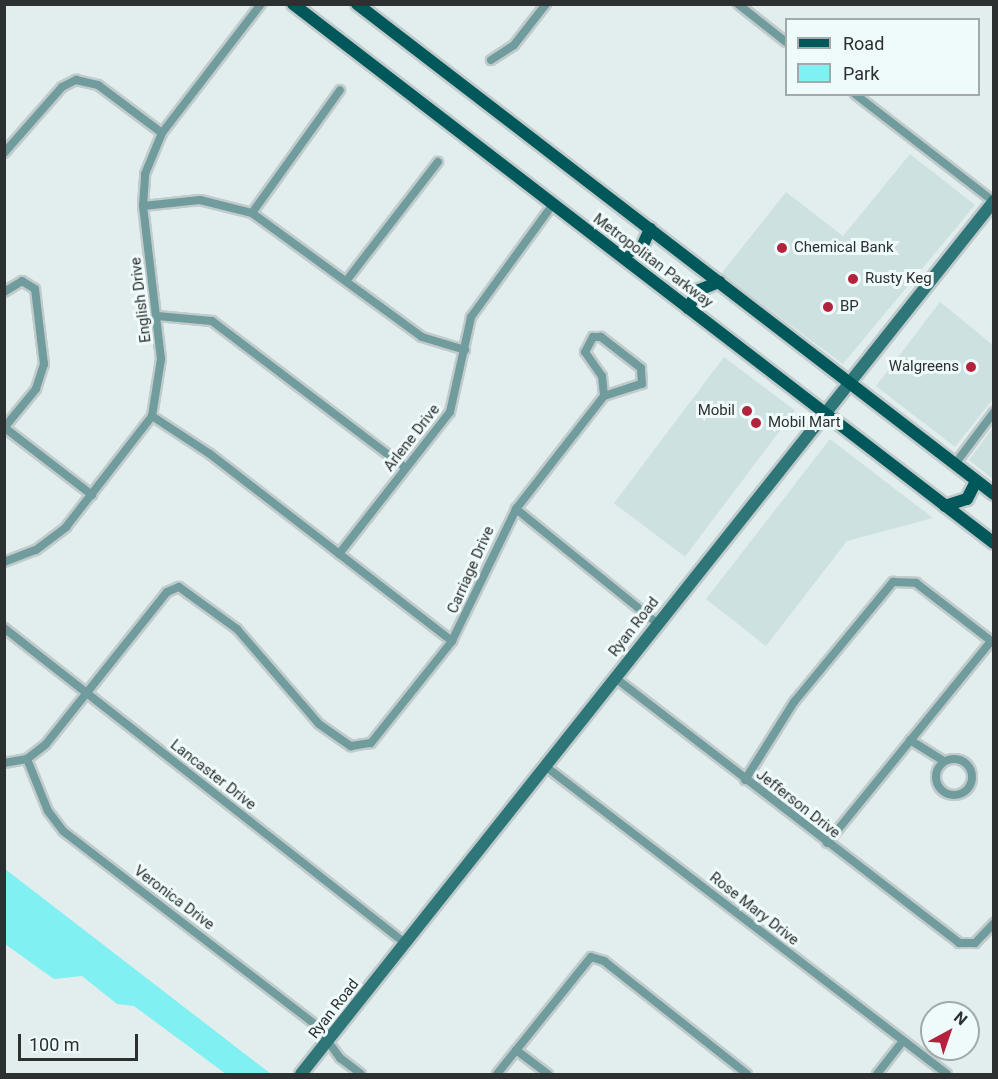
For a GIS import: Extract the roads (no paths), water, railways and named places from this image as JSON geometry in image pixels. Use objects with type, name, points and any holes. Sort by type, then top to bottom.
[{"type":"main road","name":"Metropolitan Parkway","points":[[293,4],[993,543]]},
{"type":"main road","name":"Metropolitan Parkway","points":[[357,4],[993,494]]},
{"type":"main road","name":"Ryan Road","points":[[301,1074],[848,381],[993,201]]},
{"type":"main road","points":[[620,255],[642,247],[650,229]]},
{"type":"main road","points":[[688,308],[699,290],[719,282]]},
{"type":"main road","points":[[945,506],[967,499],[976,481]]},
{"type":"street","name":"English Drive","points":[[4,562],[55,538],[92,495],[152,416],[161,378],[157,316],[143,206],[145,174],[162,133],[261,4]]},
{"type":"street","points":[[491,60],[514,45],[546,4]]},
{"type":"street","points":[[738,4],[785,41]]},
{"type":"street","points":[[4,153],[62,87],[76,80],[98,85],[162,133]]},
{"type":"street","points":[[252,213],[340,90]]},
{"type":"street","points":[[858,96],[993,201]]},
{"type":"street","points":[[346,280],[438,162]]},
{"type":"street","points":[[143,206],[200,200],[252,213],[422,337],[465,350]]},
{"type":"street","name":"Arlene Drive","points":[[339,554],[453,406],[477,305],[553,204]]},
{"type":"street","points":[[4,292],[22,281],[35,289],[44,364],[36,389],[5,428],[92,495]]},
{"type":"street","points":[[157,316],[212,321],[406,468]]},
{"type":"street","points":[[593,337],[601,337],[644,373],[637,387],[604,396],[602,376],[585,352],[593,337]]},
{"type":"street","name":"Carriage Drive","points":[[87,693],[166,592],[179,587],[237,629],[319,724],[358,747],[374,739],[452,641],[516,509],[604,396]]},
{"type":"street","points":[[955,464],[993,412]]},
{"type":"street","points":[[152,416],[176,429],[452,641]]},
{"type":"street","points":[[516,509],[657,623]]},
{"type":"street","points":[[745,780],[794,702],[879,595],[897,580],[916,583],[992,642],[827,843]]},
{"type":"street","name":"Lancaster Drive","points":[[4,628],[405,943]]},
{"type":"street","name":"Jefferson Drive","points":[[614,677],[951,938],[969,945],[993,924]]},
{"type":"street","points":[[4,764],[27,759],[52,738],[87,693]]},
{"type":"street","points":[[910,740],[939,760],[967,761],[971,778],[960,793],[946,798],[939,791],[937,770],[939,760]]},
{"type":"street","name":"Veronica Drive","points":[[27,759],[48,811],[63,831],[316,1025],[327,1042],[362,1074]]},
{"type":"street","name":"Rose Mary Drive","points":[[545,766],[947,1074]]},
{"type":"street","points":[[497,1074],[591,957],[604,961],[747,1074]]},
{"type":"street","points":[[877,1074],[903,1041]]},
{"type":"street","points":[[516,1050],[548,1074]]},
{"type":"place","name":"Chemical Bank","points":[[782,248]]},
{"type":"place","name":"Rusty Keg","points":[[853,279]]},
{"type":"place","name":"BP","points":[[828,307]]},
{"type":"place","name":"Walgreens","points":[[971,367]]},
{"type":"place","name":"Mobil","points":[[747,411]]},
{"type":"place","name":"Mobil Mart","points":[[756,423]]}]
